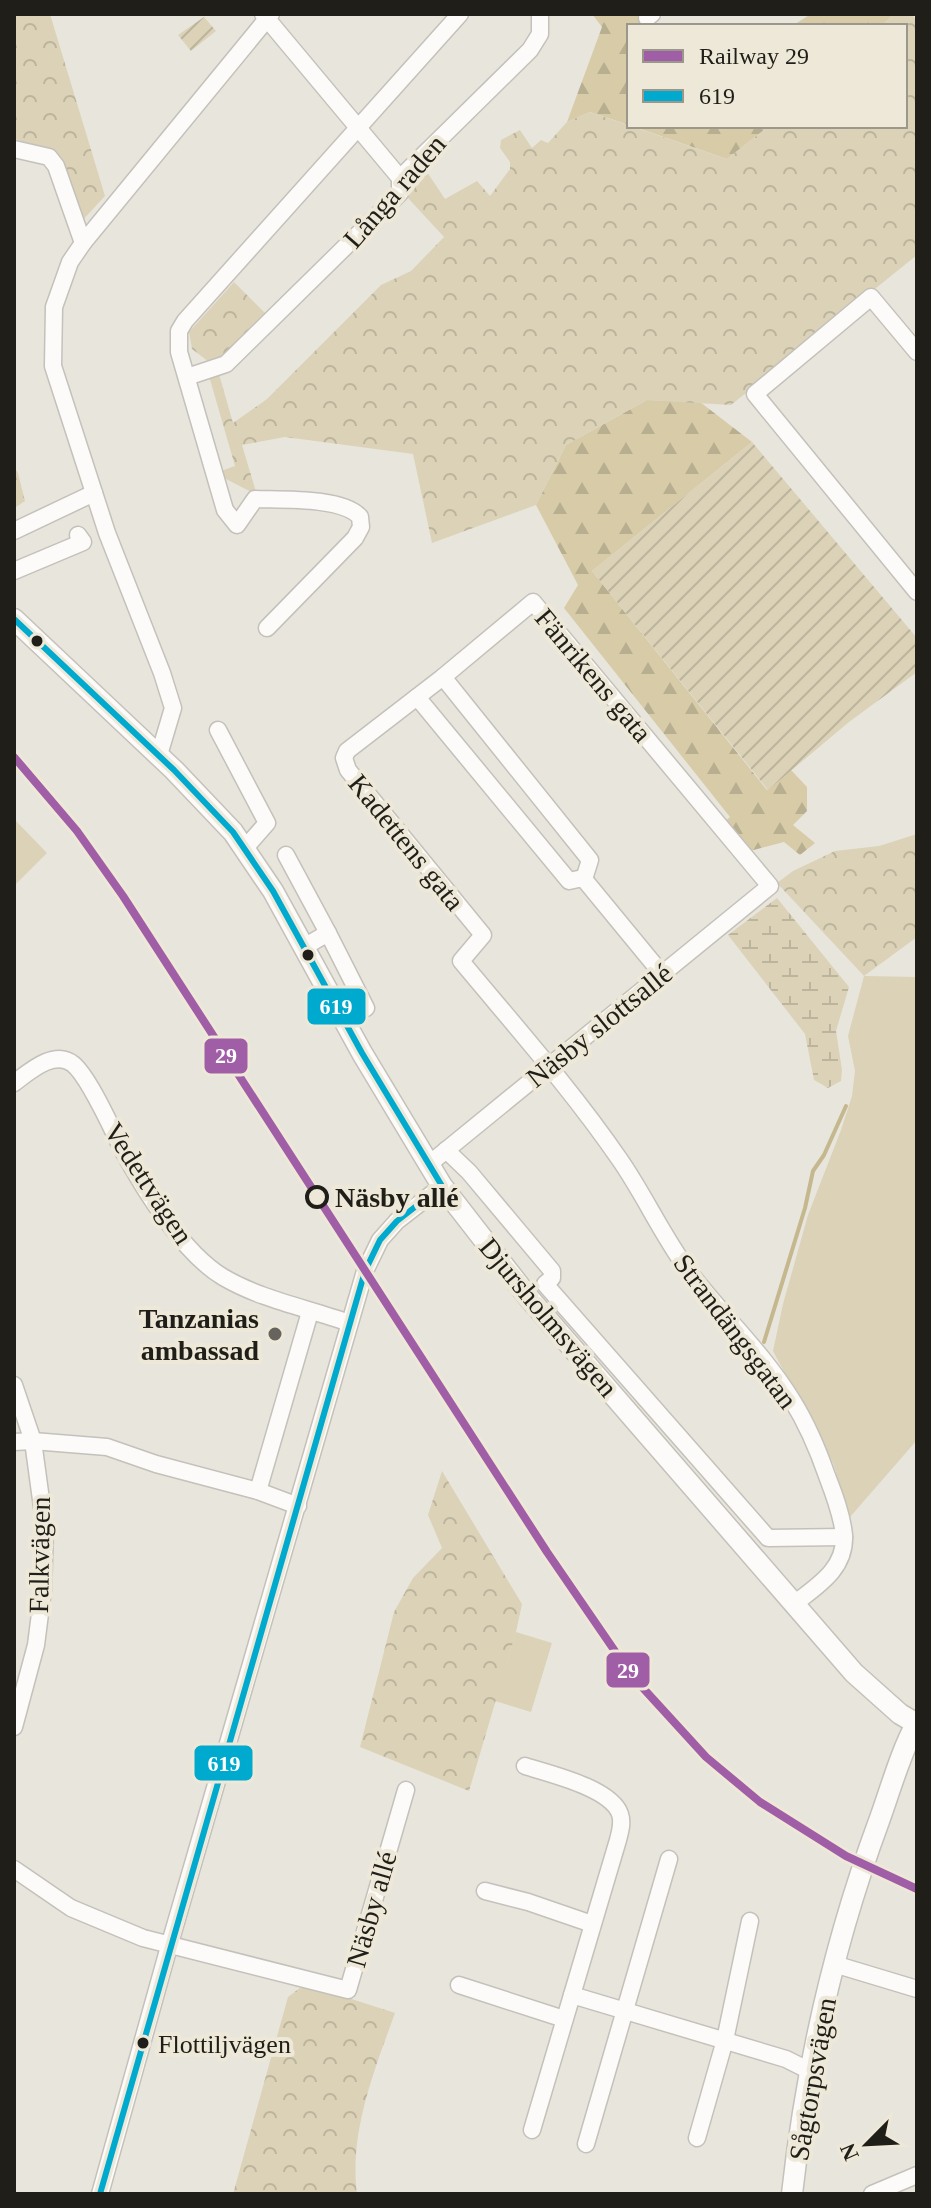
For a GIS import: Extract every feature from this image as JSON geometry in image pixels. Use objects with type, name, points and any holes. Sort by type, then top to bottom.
[{"type":"street","points":[[267,628],[355,538],[361,527],[360,517],[346,507],[307,501],[255,499],[237,525],[225,510],[177,340],[185,321],[460,14]]},
{"type":"street","name":"Långa raden","points":[[187,377],[226,364],[400,193],[400,178],[530,50],[540,34],[540,14]]},
{"type":"street","points":[[159,755],[173,708],[94,493],[53,366],[54,307],[70,262],[267,16],[400,178]]},
{"type":"street","points":[[14,149],[49,157],[56,166],[83,243]]},
{"type":"street","points":[[917,352],[871,297],[755,394],[917,592]]},
{"type":"street","points":[[14,531],[94,493]]},
{"type":"street","points":[[14,571],[83,542],[78,535]]},
{"type":"street","name":"Fänrikens gata","points":[[443,677],[533,602],[770,886]]},
{"type":"street","name":"Djursholmsvägen","points":[[14,619],[159,755],[211,807],[245,848],[442,1186],[529,1298],[854,1673],[900,1714],[916,1724]]},
{"type":"street","points":[[443,677],[590,860],[584,879],[569,881],[417,697],[443,677]]},
{"type":"street","name":"Kadettens gata","points":[[417,697],[347,751],[344,758],[348,770],[483,935],[461,961],[548,1067]]},
{"type":"street","points":[[218,730],[267,823],[245,848]]},
{"type":"street","points":[[286,855],[366,1008]]},
{"type":"street","points":[[584,879],[662,974]]},
{"type":"street","name":"Näsby slottsallé","points":[[428,1165],[770,886]]},
{"type":"street","points":[[304,947],[328,933]]},
{"type":"street","name":"Vedettvägen","points":[[14,1083],[52,1060],[74,1065],[88,1085],[133,1170],[174,1230],[200,1259],[223,1277],[310,1312],[349,1323]]},
{"type":"street","name":"Strandängsgatan","points":[[548,1067],[618,1158],[689,1272],[792,1399],[814,1441],[834,1495],[844,1537]]},
{"type":"street","points":[[446,1150],[469,1172],[552,1271],[552,1278],[545,1284],[768,1538],[844,1537],[835,1571],[794,1604]]},
{"type":"street","points":[[100,2194],[365,1271],[380,1240],[397,1221],[442,1186]]},
{"type":"street","points":[[258,1491],[310,1312]]},
{"type":"street","name":"Falkvägen","points":[[14,1385],[33,1441],[45,1529],[43,1590],[36,1645],[14,1727]]},
{"type":"street","points":[[14,1442],[107,1447],[156,1464],[258,1491],[298,1506]]},
{"type":"street","name":"Sågtorpsvägen","points":[[792,2194],[810,2071],[834,1964],[868,1849],[916,1724]]},
{"type":"street","points":[[525,1766],[589,1788],[612,1803],[620,1815],[621,1824],[532,2130]]},
{"type":"street","name":"Näsby allé","points":[[170,1943],[348,1990],[406,1790]]},
{"type":"street","points":[[586,2144],[669,1859]]},
{"type":"street","points":[[14,1869],[71,1908],[143,1938],[170,1943]]},
{"type":"street","points":[[485,1891],[592,1924]]},
{"type":"street","points":[[697,2138],[725,2040],[750,1921]]},
{"type":"street","name":"Sågtorpsvägen","points":[[834,1964],[917,1989]]},
{"type":"street","points":[[459,1985],[564,2019]]},
{"type":"street","points":[[572,1995],[786,2059],[810,2071]]},
{"type":"street","points":[[872,2194],[917,2175]]},
{"type":"green space","points":[[14,14],[50,14],[105,196],[80,223],[55,158],[14,138]]},
{"type":"green space","points":[[592,14],[636,14],[648,24],[627,24],[627,124],[590,112],[567,122],[602,27]]},
{"type":"green space","points":[[811,14],[894,14],[883,24],[795,24]]},
{"type":"green space","points":[[894,14],[912,14],[917,22],[917,255],[731,405],[647,400],[566,445],[536,505],[432,543],[413,454],[285,437],[242,445],[257,495],[224,478],[221,471],[235,466],[209,376],[219,374],[233,423],[267,399],[381,285],[411,271],[444,237],[407,197],[413,186],[410,175],[421,163],[445,199],[477,181],[490,196],[510,169],[510,162],[500,148],[501,140],[520,130],[532,148],[541,140],[548,143],[567,122],[590,112],[627,125],[627,128],[637,128],[727,159],[766,128],[907,128],[907,24],[883,24]]},
{"type":"green space","points":[[204,17],[216,31],[191,51],[178,35]]},
{"type":"green space","points":[[638,128],[766,128],[727,159]]},
{"type":"green space","points":[[234,282],[266,314],[223,358],[209,362],[192,349],[189,332]]},
{"type":"green space","points":[[647,400],[700,402],[752,442],[592,571],[767,790],[791,770],[807,787],[807,811],[793,825],[815,843],[800,855],[784,842],[746,852],[722,824],[730,817],[564,608],[578,585],[536,505],[566,445]]},
{"type":"green space","points":[[752,442],[917,638],[917,672],[849,722],[768,790],[592,571]]},
{"type":"green space","points":[[14,467],[25,501],[16,507]]},
{"type":"green space","points":[[14,819],[47,853],[14,886]]},
{"type":"green space","points":[[917,834],[917,937],[864,976],[777,883],[793,871],[835,851],[879,846]]},
{"type":"green space","points":[[777,898],[849,987],[836,1031],[841,1081],[828,1088],[814,1080],[805,1034],[728,935]]},
{"type":"green space","points":[[864,976],[917,977],[917,1440],[850,1517],[833,1463],[773,1351],[808,1215],[852,1096],[855,1071],[848,1036]]},
{"type":"green space","points":[[442,1471],[522,1604],[469,1791],[360,1747],[394,1612],[413,1578],[442,1548],[428,1515]]},
{"type":"green space","points":[[516,1632],[552,1643],[531,1712],[495,1701]]},
{"type":"green space","points":[[305,1984],[395,2013],[360,2125],[355,2171],[357,2194],[233,2194],[288,1997]]},
{"type":"waterway","points":[[764,1342],[805,1208],[813,1171],[824,1155],[846,1106]]},
{"type":"rail line","name":"29","points":[[14,757],[77,831],[123,896],[547,1552],[632,1676],[706,1757],[760,1802],[846,1856],[917,1889]]},
{"type":"transit line","name":"619","points":[[14,619],[174,770],[233,832],[273,891],[362,1053],[442,1186],[397,1221],[380,1240],[365,1271],[100,2194]]},
{"type":"place","name":"Näsby allé","points":[[317,1197]]},
{"type":"place","name":"Tanzanias ambassad","points":[[275,1334]]},
{"type":"place","name":"Flottiljvägen","points":[[143,2043]]}]
